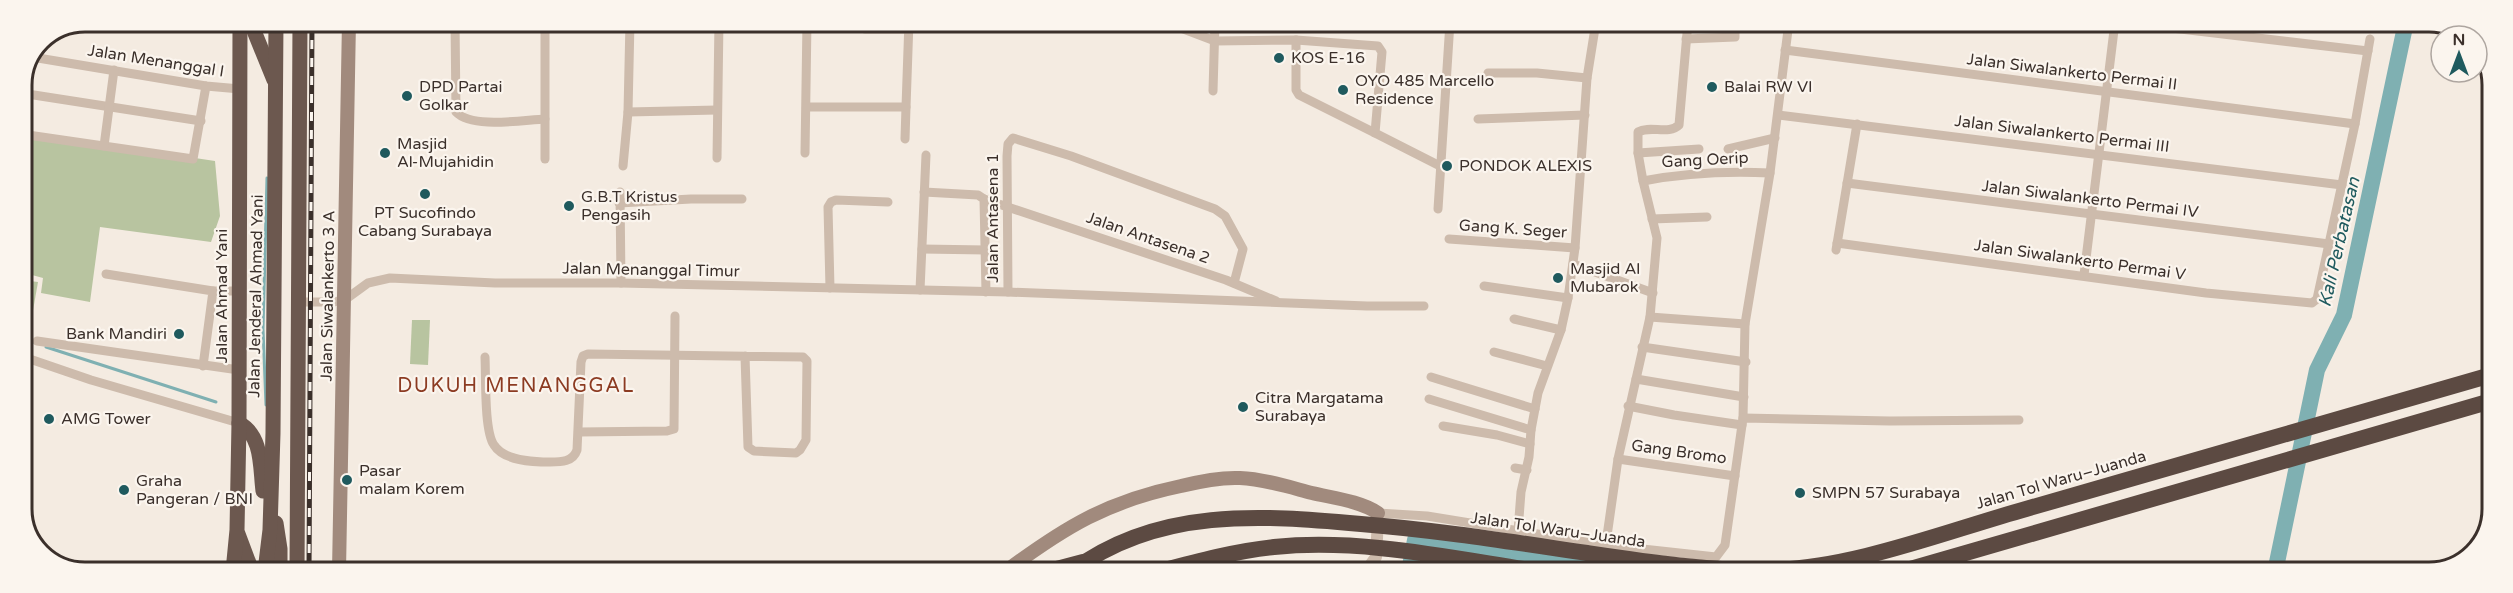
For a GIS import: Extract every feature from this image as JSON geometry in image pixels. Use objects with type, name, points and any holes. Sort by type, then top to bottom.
[{"type":"highway","name":"Jalan Ahmad Yani","points":[[234,562],[237,530],[239,423],[240,32]]},
{"type":"highway","points":[[254,32],[276,85]]},
{"type":"highway","name":"Jalan Jenderal Ahmad Yani","points":[[266,562],[271,504],[276,32]]},
{"type":"highway","points":[[297,562],[300,32]]},
{"type":"highway","name":"Jalan Tol Waru–Juanda","points":[[1829,562],[1909,544],[2482,378]]},
{"type":"highway","points":[[1937,562],[2482,404]]},
{"type":"highway","points":[[239,423],[249,431],[256,444],[270,530]]},
{"type":"highway","points":[[271,504],[280,549],[280,562]]},
{"type":"highway","name":"Jalan Tol Waru–Juanda","points":[[1088,562],[1133,539],[1164,528],[1206,520],[1284,518],[1459,534],[1660,562]]},
{"type":"highway","points":[[237,530],[249,562]]},
{"type":"highway","points":[[1200,562],[1274,547],[1354,546],[1470,562]]},
{"type":"highway","points":[[1217,562],[1244,552]]},
{"type":"main road","name":"Jalan Siwalankerto 3 A","points":[[339,562],[346,299],[349,32]]},
{"type":"main road","points":[[1019,562],[1071,526],[1119,502],[1206,480],[1251,479],[1345,501],[1377,513]]},
{"type":"street","points":[[455,32],[456,112],[462,118],[483,122],[545,119]]},
{"type":"street","points":[[545,32],[545,159]]},
{"type":"street","points":[[623,166],[628,112],[630,32]]},
{"type":"street","points":[[717,158],[718,32]]},
{"type":"street","points":[[805,153],[807,32]]},
{"type":"street","points":[[905,139],[909,32]]},
{"type":"street","points":[[1191,32],[1215,41],[1296,40],[1380,48],[1382,52],[1375,133]]},
{"type":"street","points":[[1213,91],[1215,32]]},
{"type":"street","points":[[1438,209],[1448,32]]},
{"type":"street","points":[[1518,531],[1521,492],[1527,470],[1535,409],[1547,366],[1561,330],[1568,298],[1575,248],[1587,78],[1594,32]]},
{"type":"street","points":[[1607,562],[1605,548],[1618,459],[1628,406],[1650,317],[1658,238],[1638,153],[1640,130],[1672,130],[1679,124],[1687,32]]},
{"type":"street","points":[[1686,39],[1735,37],[1735,32]]},
{"type":"street","points":[[1372,562],[1376,557],[1377,513],[1427,516],[1605,548],[1716,557],[1725,545],[1743,421],[1745,324],[1770,173],[1788,32]]},
{"type":"street","points":[[2084,275],[2114,32]]},
{"type":"street","points":[[2206,32],[2368,51]]},
{"type":"street","points":[[2329,244],[2355,124],[2370,39]]},
{"type":"street","points":[[1296,40],[1296,90],[1299,95],[1440,166]]},
{"type":"street","name":"Jalan Siwalankerto Permai II","points":[[1785,50],[2355,124]]},
{"type":"street","name":"Jalan Menanggal I","points":[[39,58],[206,86],[240,88]]},
{"type":"street","points":[[104,146],[114,70]]},
{"type":"street","points":[[1488,73],[1587,78]]},
{"type":"street","points":[[32,136],[193,159],[206,86]]},
{"type":"street","points":[[32,95],[201,121]]},
{"type":"street","points":[[807,107],[906,107]]},
{"type":"street","points":[[628,112],[717,110]]},
{"type":"street","name":"Jalan Siwalankerto Permai III","points":[[1778,114],[2342,185]]},
{"type":"street","points":[[1478,119],[1585,116]]},
{"type":"street","points":[[1847,183],[1857,124]]},
{"type":"street","name":"Jalan Antasena 1","points":[[1234,283],[1243,249],[1220,212],[1018,138],[1011,140],[1008,144],[1008,292],[1278,303],[1424,306]]},
{"type":"street","points":[[1728,149],[1775,138]]},
{"type":"street","points":[[1638,153],[1699,149]]},
{"type":"street","points":[[920,290],[926,155]]},
{"type":"street","name":"Gang Oerip","points":[[1643,181],[1685,173],[1736,171],[1770,173]]},
{"type":"street","name":"Jalan Siwalankerto Permai IV","points":[[1847,183],[2329,244]]},
{"type":"street","name":"Jalan Siwalankerto Permai V","points":[[1847,183],[1836,246],[2306,304],[2317,299],[2329,244]]},
{"type":"street","points":[[620,192],[621,283]]},
{"type":"street","name":"Jalan Antasena 2","points":[[924,192],[978,195],[984,199],[1234,283],[1278,303]]},
{"type":"street","points":[[619,203],[742,199]]},
{"type":"street","points":[[984,199],[986,292]]},
{"type":"street","points":[[830,288],[828,207],[831,202],[836,200],[888,201]]},
{"type":"street","points":[[1652,219],[1707,217]]},
{"type":"street","name":"Gang K. Seger","points":[[1449,239],[1575,248]]},
{"type":"street","points":[[922,249],[986,250]]},
{"type":"street","points":[[1573,264],[1653,293]]},
{"type":"street","points":[[106,274],[213,291],[240,291]]},
{"type":"street","name":"Jalan Menanggal Timur","points":[[300,302],[334,302],[346,299],[368,283],[390,278],[495,283],[621,283],[1008,292]]},
{"type":"street","points":[[1484,286],[1568,298]]},
{"type":"street","points":[[203,366],[213,291]]},
{"type":"street","points":[[579,432],[672,430],[675,426],[675,316]]},
{"type":"street","points":[[1650,317],[1745,324]]},
{"type":"street","points":[[1514,319],[1561,330]]},
{"type":"street","points":[[37,341],[239,370]]},
{"type":"street","points":[[1642,347],[1746,362]]},
{"type":"street","points":[[1494,352],[1547,366]]},
{"type":"street","points":[[485,357],[489,434],[493,444],[505,455],[528,461],[561,462],[575,455],[579,432],[583,356],[588,354],[801,356],[806,359],[806,440],[796,453],[754,451],[748,447],[746,356]]},
{"type":"street","points":[[32,360],[91,380],[239,423]]},
{"type":"street","points":[[1431,377],[1535,409]]},
{"type":"street","points":[[1636,379],[1744,397]]},
{"type":"street","points":[[1429,399],[1531,430]]},
{"type":"street","points":[[1628,406],[1674,416],[1743,421],[2019,420]]},
{"type":"street","points":[[1443,426],[1497,435],[1530,444]]},
{"type":"street","name":"Gang Bromo","points":[[1618,459],[1735,476]]},
{"type":"street","points":[[1515,468],[1527,470]]},
{"type":"green space","points":[[32,134],[215,161],[220,216],[211,242],[100,227],[90,302],[41,293],[43,278],[32,275]]},
{"type":"green space","points":[[32,281],[38,282],[32,316]]},
{"type":"green space","points":[[412,320],[430,320],[428,365],[410,364]]},
{"type":"waterway","name":"Kali Perbatasan","points":[[2277,562],[2317,370],[2344,315],[2404,32]]},
{"type":"waterway","points":[[266,405],[263,329],[267,178]]},
{"type":"waterway","points":[[32,341],[37,343]]},
{"type":"waterway","points":[[46,347],[216,402]]},
{"type":"waterway","name":"Kali Perbatasan","points":[[1411,562],[1415,540],[1553,562]]},
{"type":"railway","points":[[309,562],[312,32]]},
{"type":"place","name":"KOS E-16","points":[[1279,58]]},
{"type":"place","name":"Balai RW VI","points":[[1712,87]]},
{"type":"place","name":"OYO 485 Marcello Residence","points":[[1343,90]]},
{"type":"place","name":"DPD Partai Golkar","points":[[407,96]]},
{"type":"place","name":"Masjid Al-Mujahidin","points":[[385,153]]},
{"type":"place","name":"PONDOK ALEXIS","points":[[1447,166]]},
{"type":"place","name":"PT Sucofindo Cabang Surabaya","points":[[425,194]]},
{"type":"place","name":"G.B.T Kristus Pengasih","points":[[569,206]]},
{"type":"place","name":"Masjid Al Mubarok","points":[[1558,278]]},
{"type":"place","name":"Bank Mandiri","points":[[179,334]]},
{"type":"place","name":"Citra Margatama Surabaya","points":[[1243,407]]},
{"type":"place","name":"AMG Tower","points":[[49,419]]},
{"type":"place","name":"Pasar malam Korem","points":[[347,480]]},
{"type":"place","name":"Graha Pangeran / BNI","points":[[124,490]]},
{"type":"place","name":"SMPN 57 Surabaya","points":[[1800,493]]},
{"type":"district","name":"DUKUH MENANGGAL","points":[[516,386]]}]
